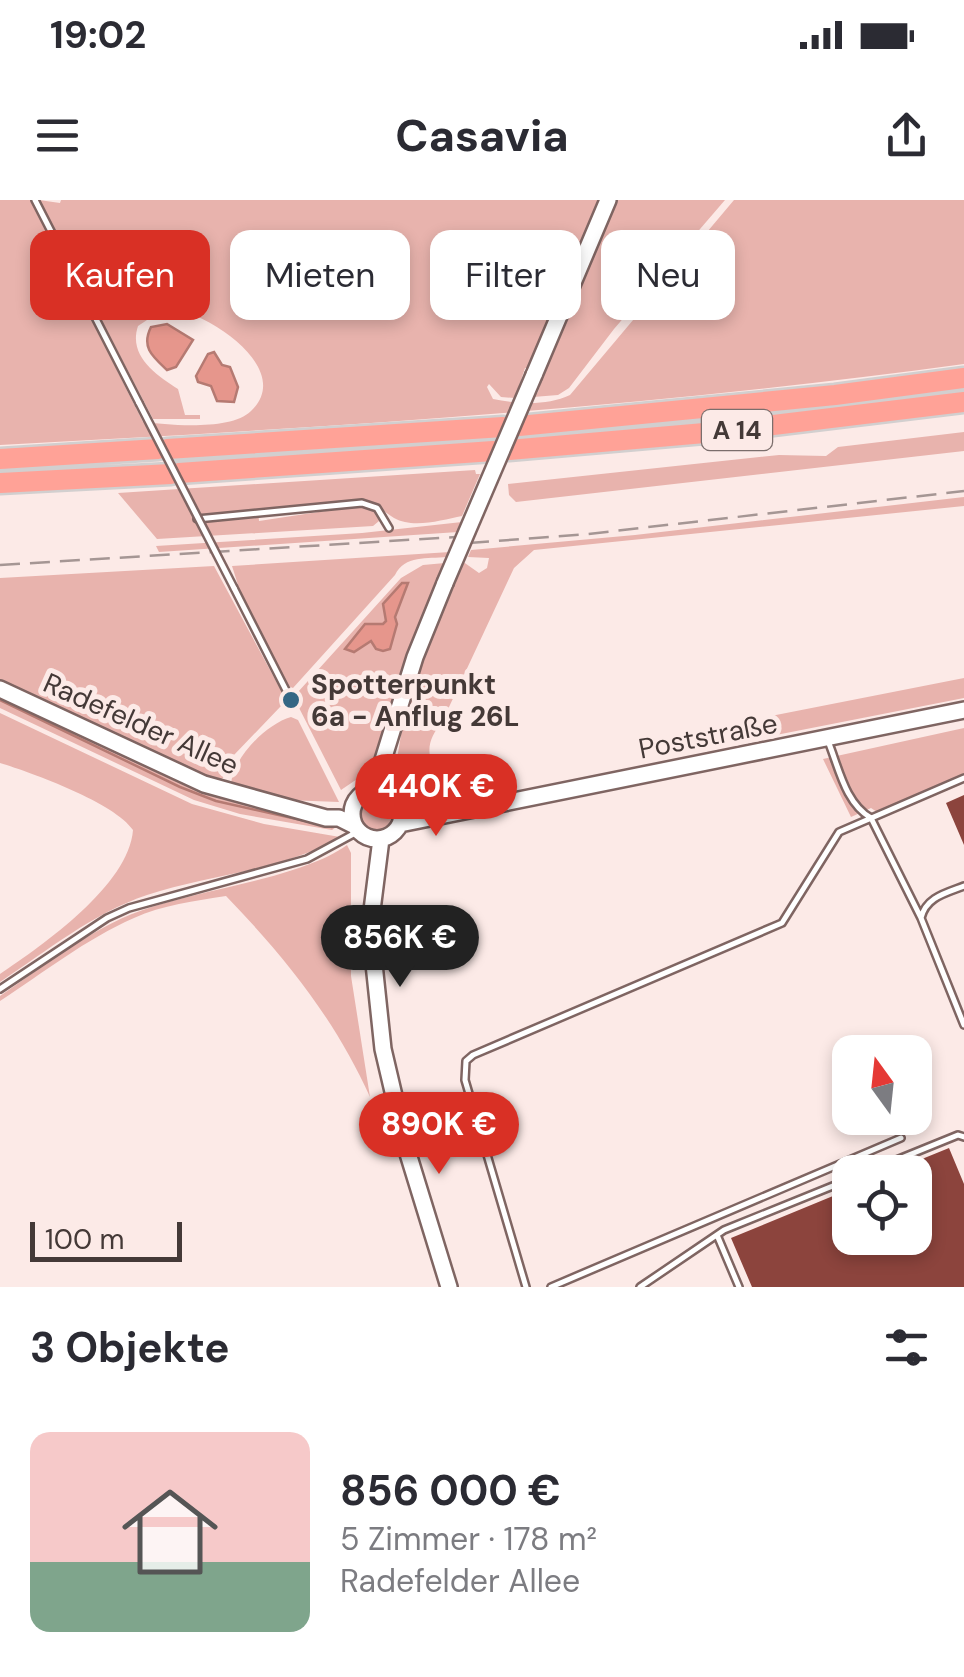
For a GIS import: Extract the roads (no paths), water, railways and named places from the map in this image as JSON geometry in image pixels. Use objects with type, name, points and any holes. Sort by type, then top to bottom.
[{"type":"highway","name":"A 14","points":[[0,459],[511,426],[835,395],[964,378]]},
{"type":"highway","name":"A 14","points":[[0,483],[175,474],[716,432],[964,402]]},
{"type":"main road","points":[[369,791],[378,776],[415,658],[445,583],[608,200]]},
{"type":"main road","name":"Radefelder Allee","points":[[0,689],[214,788],[339,818],[365,833]]},
{"type":"main road","name":"Poststraße","points":[[398,809],[462,810],[964,710]]},
{"type":"main road","points":[[365,833],[389,836],[398,809],[390,778],[396,720]]},
{"type":"main road","points":[[398,809],[377,789],[362,794],[353,808],[365,833],[372,898],[370,926],[390,1086],[449,1287]]},
{"type":"main road","name":"Radefelder Allee","points":[[263,802],[353,808]]},
{"type":"lane","points":[[35,200],[291,700]]},
{"type":"lane","points":[[197,518],[362,503],[377,508],[390,528]]},
{"type":"lane","points":[[827,738],[851,799],[871,818],[921,918],[964,1024]]},
{"type":"lane","points":[[526,1287],[465,1080],[466,1061],[782,922],[838,832],[964,778]]},
{"type":"lane","points":[[0,989],[34,963],[129,908],[306,859],[365,833]]},
{"type":"lane","points":[[921,918],[934,898],[964,886]]},
{"type":"lane","points":[[370,926],[403,928]]},
{"type":"lane","points":[[910,1155],[964,1137]]},
{"type":"lane","points":[[551,1287],[901,1138]]},
{"type":"lane","points":[[640,1287],[717,1235],[832,1187]]},
{"type":"lane","points":[[717,1235],[739,1287]]},
{"type":"waterway","points":[[0,700],[216,801],[332,827]]},
{"type":"railway","points":[[469,543],[588,534],[964,491]]},
{"type":"railway","points":[[0,565],[456,537]]},
{"type":"place","name":"Spotterpunkt 6a - Anflug 26L","points":[[291,700]]}]
